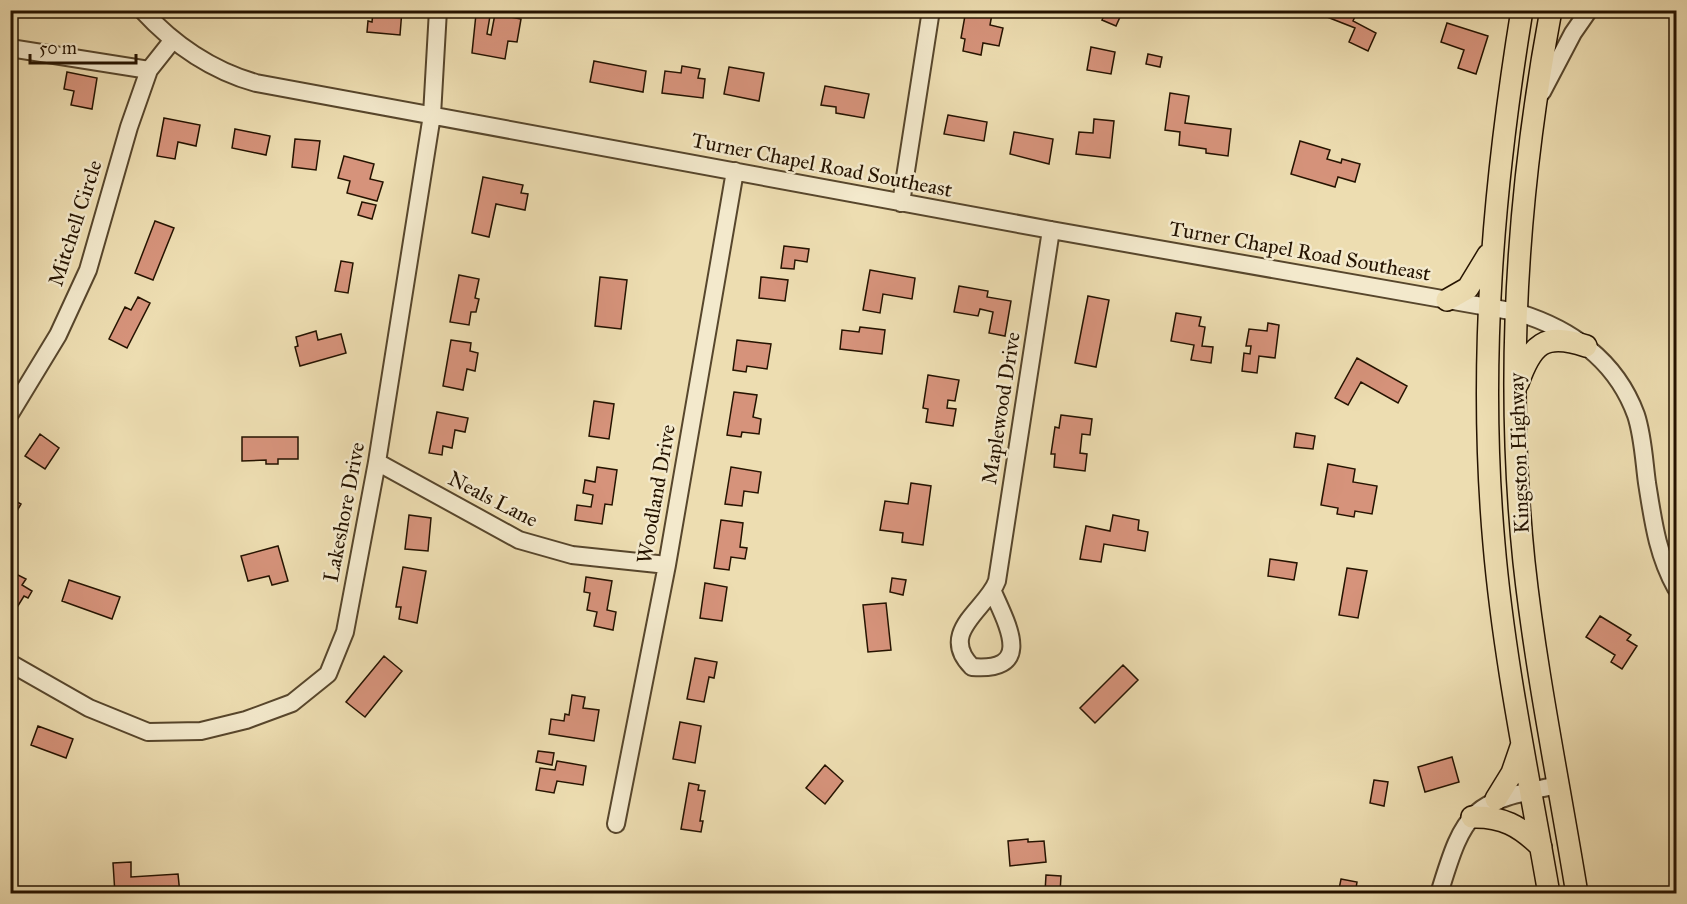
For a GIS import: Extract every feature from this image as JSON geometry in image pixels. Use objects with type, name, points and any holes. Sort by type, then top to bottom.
[{"type":"main road","points":[[1447,300],[1468,288],[1483,268],[1491,249],[1504,124],[1522,10]]},
{"type":"main road","name":"Kingston Highway","points":[[1551,10],[1535,110],[1523,211],[1515,312],[1515,393],[1525,570],[1577,894]]},
{"type":"main road","name":"Kingston Highway","points":[[1491,249],[1487,308],[1488,415],[1494,544],[1522,741],[1549,894]]},
{"type":"main road","points":[[1515,393],[1530,355],[1538,348],[1564,339],[1586,346]]},
{"type":"main road","points":[[1496,799],[1512,773],[1522,741]]},
{"type":"main road","points":[[1472,817],[1509,822],[1526,832],[1541,847]]},
{"type":"street","name":"Lakeshore Drive","points":[[10,663],[89,708],[148,732],[201,731],[246,720],[292,703],[328,674],[345,632],[377,462],[432,115],[438,10]]},
{"type":"street","points":[[901,203],[931,10]]},
{"type":"street","points":[[1535,110],[1556,65],[1589,10]]},
{"type":"street","name":"Turner Chapel Road Southeast","points":[[144,12],[172,41],[203,62],[237,78],[901,203],[1515,312],[1544,321],[1586,346],[1605,362],[1619,381],[1636,417],[1657,544],[1677,588]]},
{"type":"street","name":"Mitchell Circle","points":[[10,414],[58,335],[88,270],[129,127],[149,70],[172,41]]},
{"type":"street","points":[[10,48],[149,70]]},
{"type":"street","name":"Woodland Drive","points":[[616,824],[667,565],[735,171]]},
{"type":"street","name":"Maplewood Drive","points":[[993,592],[1051,230]]},
{"type":"street","name":"Neals Lane","points":[[377,462],[519,540],[572,555],[667,565]]},
{"type":"street","points":[[1439,894],[1452,850],[1463,828],[1472,817],[1496,799],[1559,785]]},
{"type":"building","points":[[402,10],[400,35],[367,32],[368,21],[372,22],[373,12]]},
{"type":"building","points":[[966,10],[992,14],[990,25],[1003,28],[999,46],[983,43],[981,55],[963,51],[965,39],[961,38]]},
{"type":"building","points":[[1107,10],[1120,17],[1116,26],[1102,20]]},
{"type":"building","points":[[1324,10],[1358,10],[1353,21],[1376,33],[1368,51],[1349,42],[1355,28],[1322,15]]},
{"type":"building","points":[[476,14],[490,16],[487,34],[491,35],[495,14],[521,19],[517,42],[508,41],[505,59],[472,53]]},
{"type":"building","points":[[1447,23],[1488,36],[1476,74],[1458,68],[1464,50],[1441,42]]},
{"type":"building","points":[[1091,47],[1115,52],[1111,74],[1087,70]]},
{"type":"building","points":[[1148,54],[1162,57],[1160,67],[1146,64]]},
{"type":"building","points":[[594,61],[646,71],[643,92],[590,82]]},
{"type":"building","points":[[682,66],[700,69],[698,78],[705,79],[703,98],[662,93],[665,71],[681,73]]},
{"type":"building","points":[[729,67],[764,73],[759,101],[724,94]]},
{"type":"building","points":[[67,72],[97,78],[92,109],[71,105],[74,91],[64,89]]},
{"type":"building","points":[[825,86],[869,94],[864,118],[836,113],[836,107],[821,105]]},
{"type":"building","points":[[1170,93],[1189,96],[1185,123],[1231,129],[1228,156],[1206,153],[1206,149],[1179,145],[1180,132],[1165,130]]},
{"type":"building","points":[[948,115],[987,122],[984,141],[944,134]]},
{"type":"building","points":[[164,118],[200,125],[196,146],[178,142],[175,159],[157,156]]},
{"type":"building","points":[[1094,119],[1114,121],[1110,158],[1076,154],[1079,132],[1093,133]]},
{"type":"building","points":[[235,129],[270,136],[266,155],[232,148]]},
{"type":"building","points":[[1014,132],[1053,139],[1049,164],[1010,154]]},
{"type":"building","points":[[295,139],[320,141],[316,170],[292,167]]},
{"type":"building","points":[[1300,141],[1330,150],[1327,159],[1341,163],[1342,159],[1360,164],[1355,182],[1338,177],[1335,187],[1291,174]]},
{"type":"building","points":[[344,156],[374,164],[370,179],[383,182],[377,201],[347,193],[350,181],[338,178]]},
{"type":"building","points":[[483,177],[523,185],[521,193],[528,194],[525,210],[496,204],[489,237],[472,233]]},
{"type":"building","points":[[362,202],[376,205],[372,219],[358,215]]},
{"type":"building","points":[[155,221],[174,228],[153,280],[135,273]]},
{"type":"building","points":[[784,246],[809,249],[807,262],[795,260],[794,269],[781,268]]},
{"type":"building","points":[[341,261],[353,263],[348,293],[335,291]]},
{"type":"building","points":[[870,270],[915,278],[912,299],[883,294],[880,313],[863,310]]},
{"type":"building","points":[[459,275],[479,279],[475,298],[479,299],[476,312],[471,312],[469,325],[450,322]]},
{"type":"building","points":[[600,277],[627,280],[621,329],[595,326]]},
{"type":"building","points":[[761,277],[788,280],[785,301],[759,298]]},
{"type":"building","points":[[959,286],[988,291],[987,297],[1011,301],[1005,336],[989,333],[993,312],[980,309],[978,316],[954,312]]},
{"type":"building","points":[[1088,296],[1109,300],[1096,367],[1075,363]]},
{"type":"building","points":[[138,297],[150,303],[127,348],[109,339],[125,307],[131,310]]},
{"type":"building","points":[[1176,313],[1201,317],[1199,326],[1205,327],[1202,346],[1213,347],[1211,363],[1191,360],[1194,345],[1171,341]]},
{"type":"building","points":[[1268,323],[1279,325],[1275,358],[1259,356],[1257,373],[1242,371],[1244,353],[1250,354],[1251,346],[1246,346],[1249,329],[1267,331]]},
{"type":"building","points":[[860,327],[885,330],[882,354],[840,349],[842,330],[859,332]]},
{"type":"building","points":[[316,331],[318,340],[341,334],[346,353],[300,366],[295,347],[298,346],[296,337]]},
{"type":"building","points":[[451,340],[471,343],[470,351],[478,353],[475,371],[467,369],[463,390],[443,386]]},
{"type":"building","points":[[737,340],[771,344],[767,369],[747,366],[746,372],[733,370]]},
{"type":"building","points":[[1357,358],[1407,386],[1398,403],[1361,382],[1348,405],[1335,398]]},
{"type":"building","points":[[928,375],[959,380],[955,401],[948,400],[947,408],[956,409],[953,426],[926,422],[928,409],[923,408]]},
{"type":"building","points":[[734,392],[757,395],[753,417],[761,419],[759,434],[742,432],[741,437],[727,435]]},
{"type":"building","points":[[594,401],[614,404],[609,439],[589,436]]},
{"type":"building","points":[[437,412],[468,418],[465,432],[455,430],[452,448],[443,446],[442,455],[429,453]]},
{"type":"building","points":[[1061,415],[1092,419],[1090,435],[1082,434],[1080,453],[1087,454],[1085,471],[1054,467],[1055,454],[1051,454],[1055,427],[1059,428]]},
{"type":"building","points":[[1296,433],[1315,436],[1313,449],[1294,447]]},
{"type":"building","points":[[40,434],[59,448],[45,469],[25,456]]},
{"type":"building","points":[[242,437],[298,437],[298,459],[278,459],[278,464],[266,464],[266,460],[242,461]]},
{"type":"building","points":[[1328,464],[1355,469],[1353,482],[1377,486],[1372,514],[1355,511],[1354,517],[1337,514],[1338,508],[1321,505]]},
{"type":"building","points":[[597,467],[617,470],[612,505],[605,504],[602,524],[575,520],[577,505],[591,507],[593,495],[583,493],[585,480],[595,482]]},
{"type":"building","points":[[731,467],[761,472],[758,493],[744,491],[742,506],[725,504]]},
{"type":"building","points":[[911,483],[931,486],[923,545],[902,542],[903,533],[880,530],[885,501],[908,504]]},
{"type":"building","points":[[10,498],[21,504],[10,523]]},
{"type":"building","points":[[409,515],[431,518],[428,551],[405,549]]},
{"type":"building","points":[[1113,515],[1139,520],[1138,530],[1148,532],[1145,551],[1104,544],[1101,562],[1080,559],[1086,526],[1110,531]]},
{"type":"building","points":[[721,520],[743,523],[740,547],[747,548],[745,559],[731,557],[729,570],[714,568]]},
{"type":"building","points":[[278,546],[288,581],[272,585],[269,576],[248,581],[241,556]]},
{"type":"building","points":[[1270,559],[1297,563],[1294,580],[1268,576]]},
{"type":"building","points":[[403,567],[426,571],[417,623],[399,619],[401,607],[396,607]]},
{"type":"building","points":[[1347,568],[1367,571],[1358,618],[1339,615]]},
{"type":"building","points":[[10,571],[26,579],[22,585],[32,591],[28,598],[24,596],[16,609],[10,606]]},
{"type":"building","points":[[586,577],[612,581],[607,610],[616,612],[613,630],[594,626],[597,612],[587,610],[590,593],[584,592]]},
{"type":"building","points":[[892,578],[906,580],[903,595],[890,592]]},
{"type":"building","points":[[69,580],[120,597],[112,619],[62,601]]},
{"type":"building","points":[[705,583],[727,587],[722,621],[700,618]]},
{"type":"building","points":[[886,603],[891,650],[868,652],[863,605]]},
{"type":"building","points":[[1600,616],[1631,635],[1627,640],[1637,646],[1622,669],[1611,662],[1615,655],[1586,637]]},
{"type":"building","points":[[384,656],[402,671],[365,717],[346,702]]},
{"type":"building","points":[[695,658],[717,662],[714,678],[709,677],[704,702],[687,699]]},
{"type":"building","points":[[1123,665],[1138,680],[1095,723],[1080,708]]},
{"type":"building","points":[[572,695],[585,697],[583,708],[599,710],[594,741],[549,734],[551,719],[564,721],[565,714],[569,715]]},
{"type":"building","points":[[680,722],[701,726],[695,763],[673,759]]},
{"type":"building","points":[[38,726],[73,739],[66,758],[31,745]]},
{"type":"building","points":[[538,751],[554,753],[552,765],[536,762]]},
{"type":"building","points":[[1452,757],[1459,782],[1425,792],[1418,767]]},
{"type":"building","points":[[557,761],[586,766],[583,785],[557,781],[554,793],[536,790],[540,768],[555,770]]},
{"type":"building","points":[[825,765],[843,781],[825,804],[806,788]]},
{"type":"building","points":[[1374,780],[1388,782],[1384,806],[1370,803]]},
{"type":"building","points":[[689,783],[699,785],[698,790],[705,791],[700,821],[703,821],[701,832],[681,829]]},
{"type":"building","points":[[1028,839],[1028,842],[1044,841],[1046,862],[1010,866],[1008,841]]},
{"type":"building","points":[[131,862],[131,877],[178,874],[180,894],[115,894],[113,863]]},
{"type":"building","points":[[1046,875],[1061,876],[1060,893],[1045,892]]},
{"type":"building","points":[[1341,879],[1357,882],[1355,894],[1338,894]]}]
